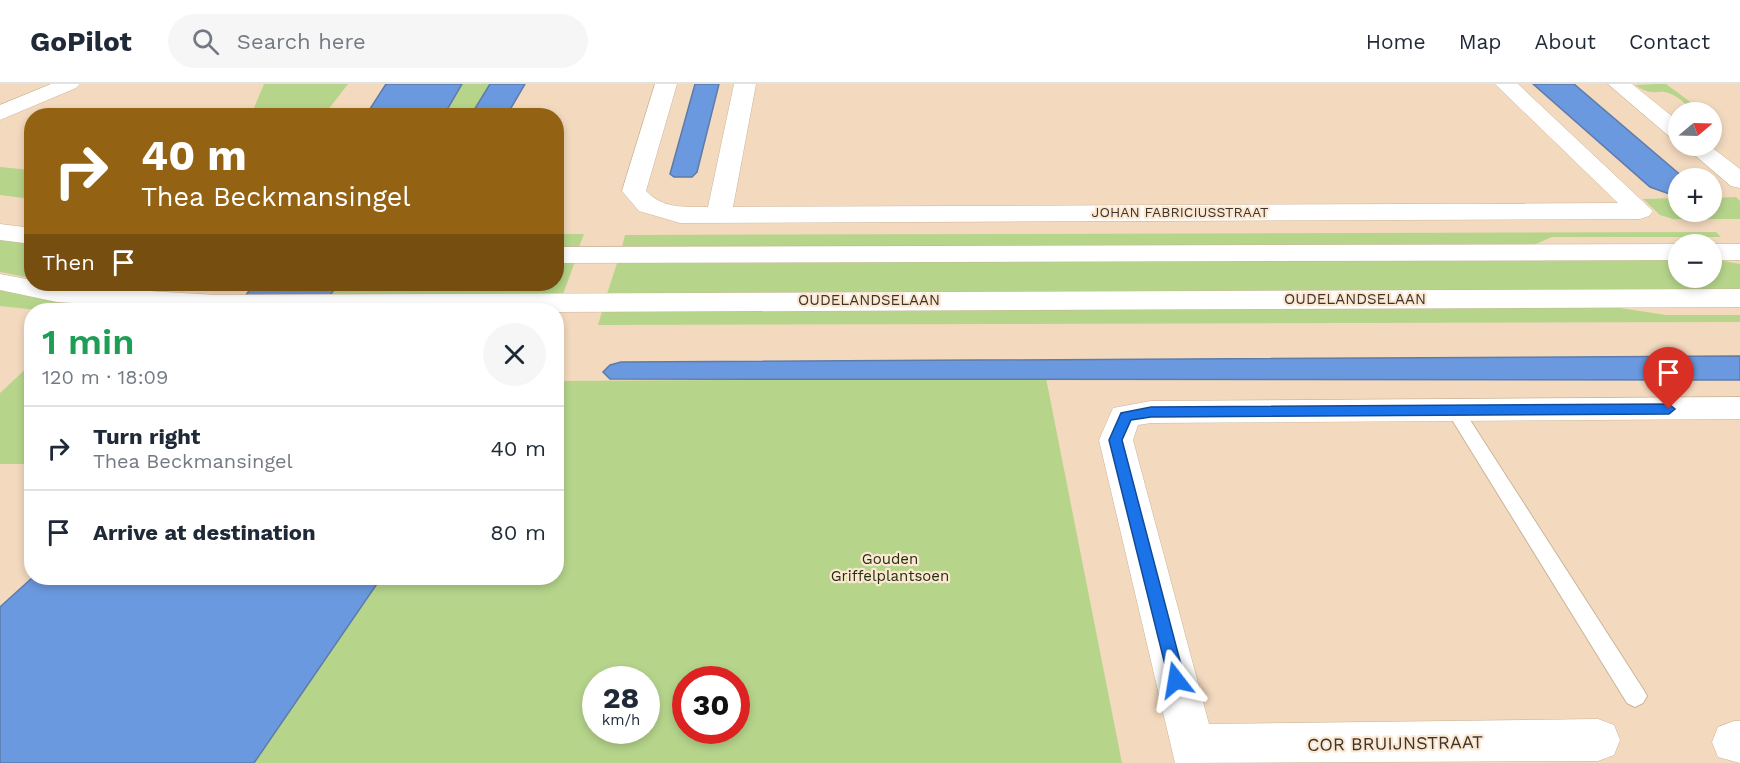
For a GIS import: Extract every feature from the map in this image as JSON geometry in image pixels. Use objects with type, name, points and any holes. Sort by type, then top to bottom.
[{"type":"street","points":[[0,113],[69,84]]},
{"type":"street","name":"JOHAN FABRICIUSSTRAAT","points":[[666,84],[634,191],[638,198],[649,207],[661,212],[680,215],[1640,211],[1506,84]]},
{"type":"street","points":[[719,215],[745,84]]},
{"type":"street","points":[[1619,84],[1668,124]]},
{"type":"street","points":[[1709,156],[1740,181]]},
{"type":"street","points":[[0,232],[24,235]]},
{"type":"street","points":[[564,255],[1668,252]]},
{"type":"street","points":[[1722,252],[1740,252]]},
{"type":"street","name":"OUDELANDSELAAN","points":[[0,282],[24,286]]},
{"type":"street","name":"OUDELANDSELAAN","points":[[51,291],[203,303]]},
{"type":"street","name":"OUDELANDSELAAN","points":[[282,303],[1740,298]]},
{"type":"street","points":[[1195,754],[1116,440],[1125,416],[1151,412],[1740,408]]},
{"type":"street","name":"COR BRUIJNSTRAAT","points":[[1195,754],[1598,740]]},
{"type":"lane","points":[[1455,410],[1635,696]]},
{"type":"green space","points":[[264,84],[348,84],[329,108],[254,108]]},
{"type":"green space","points":[[462,84],[490,84],[475,108],[448,108]]},
{"type":"green space","points":[[1666,84],[1690,102],[1683,102],[1671,94],[1647,91],[1635,85]]},
{"type":"green space","points":[[0,167],[24,169],[24,198],[0,195]]},
{"type":"green space","points":[[1736,197],[1740,201],[1740,219],[1722,219],[1722,198]]},
{"type":"green space","points":[[1668,198],[1668,217],[1660,215],[1643,199]]},
{"type":"green space","points":[[1716,232],[1718,234],[1668,234],[1668,237],[1552,237],[1531,246],[622,247],[625,235]]},
{"type":"green space","points":[[564,234],[584,234],[579,247],[564,247]]},
{"type":"green space","points":[[0,238],[24,241],[24,277],[0,272]]},
{"type":"green space","points":[[1668,258],[1668,288],[1722,288],[1722,261],[1740,264],[1740,292],[607,294],[618,260]]},
{"type":"green space","points":[[564,259],[576,259],[563,294],[331,294],[333,291],[564,291]]},
{"type":"green space","points":[[0,289],[103,303],[24,303],[24,309],[0,306]]},
{"type":"green space","points":[[1601,305],[1666,315],[1740,315],[1740,322],[598,325],[603,308]]},
{"type":"green space","points":[[24,371],[24,464],[0,464],[0,393]]},
{"type":"green space","name":"Gouden Griffelplantsoen","points":[[1046,378],[1122,763],[254,763],[376,585],[564,585],[564,381]]},
{"type":"water","points":[[386,84],[462,84],[448,108],[371,108]]},
{"type":"water","points":[[490,84],[525,84],[511,108],[475,108]]},
{"type":"water","points":[[695,84],[719,84],[697,172],[692,177],[674,177],[670,174]]},
{"type":"water","points":[[1533,84],[1574,84],[1672,168],[1668,168],[1668,193],[1650,187]]},
{"type":"water","points":[[249,291],[333,291],[325,303],[240,303]]},
{"type":"water","points":[[1740,356],[1740,380],[610,379],[603,372],[610,365],[621,362]]},
{"type":"water","points":[[24,585],[376,585],[254,763],[0,763],[0,607]]},
{"type":"route","points":[[1176,680],[1116,440],[1125,416],[1151,412],[1669,409]]}]
